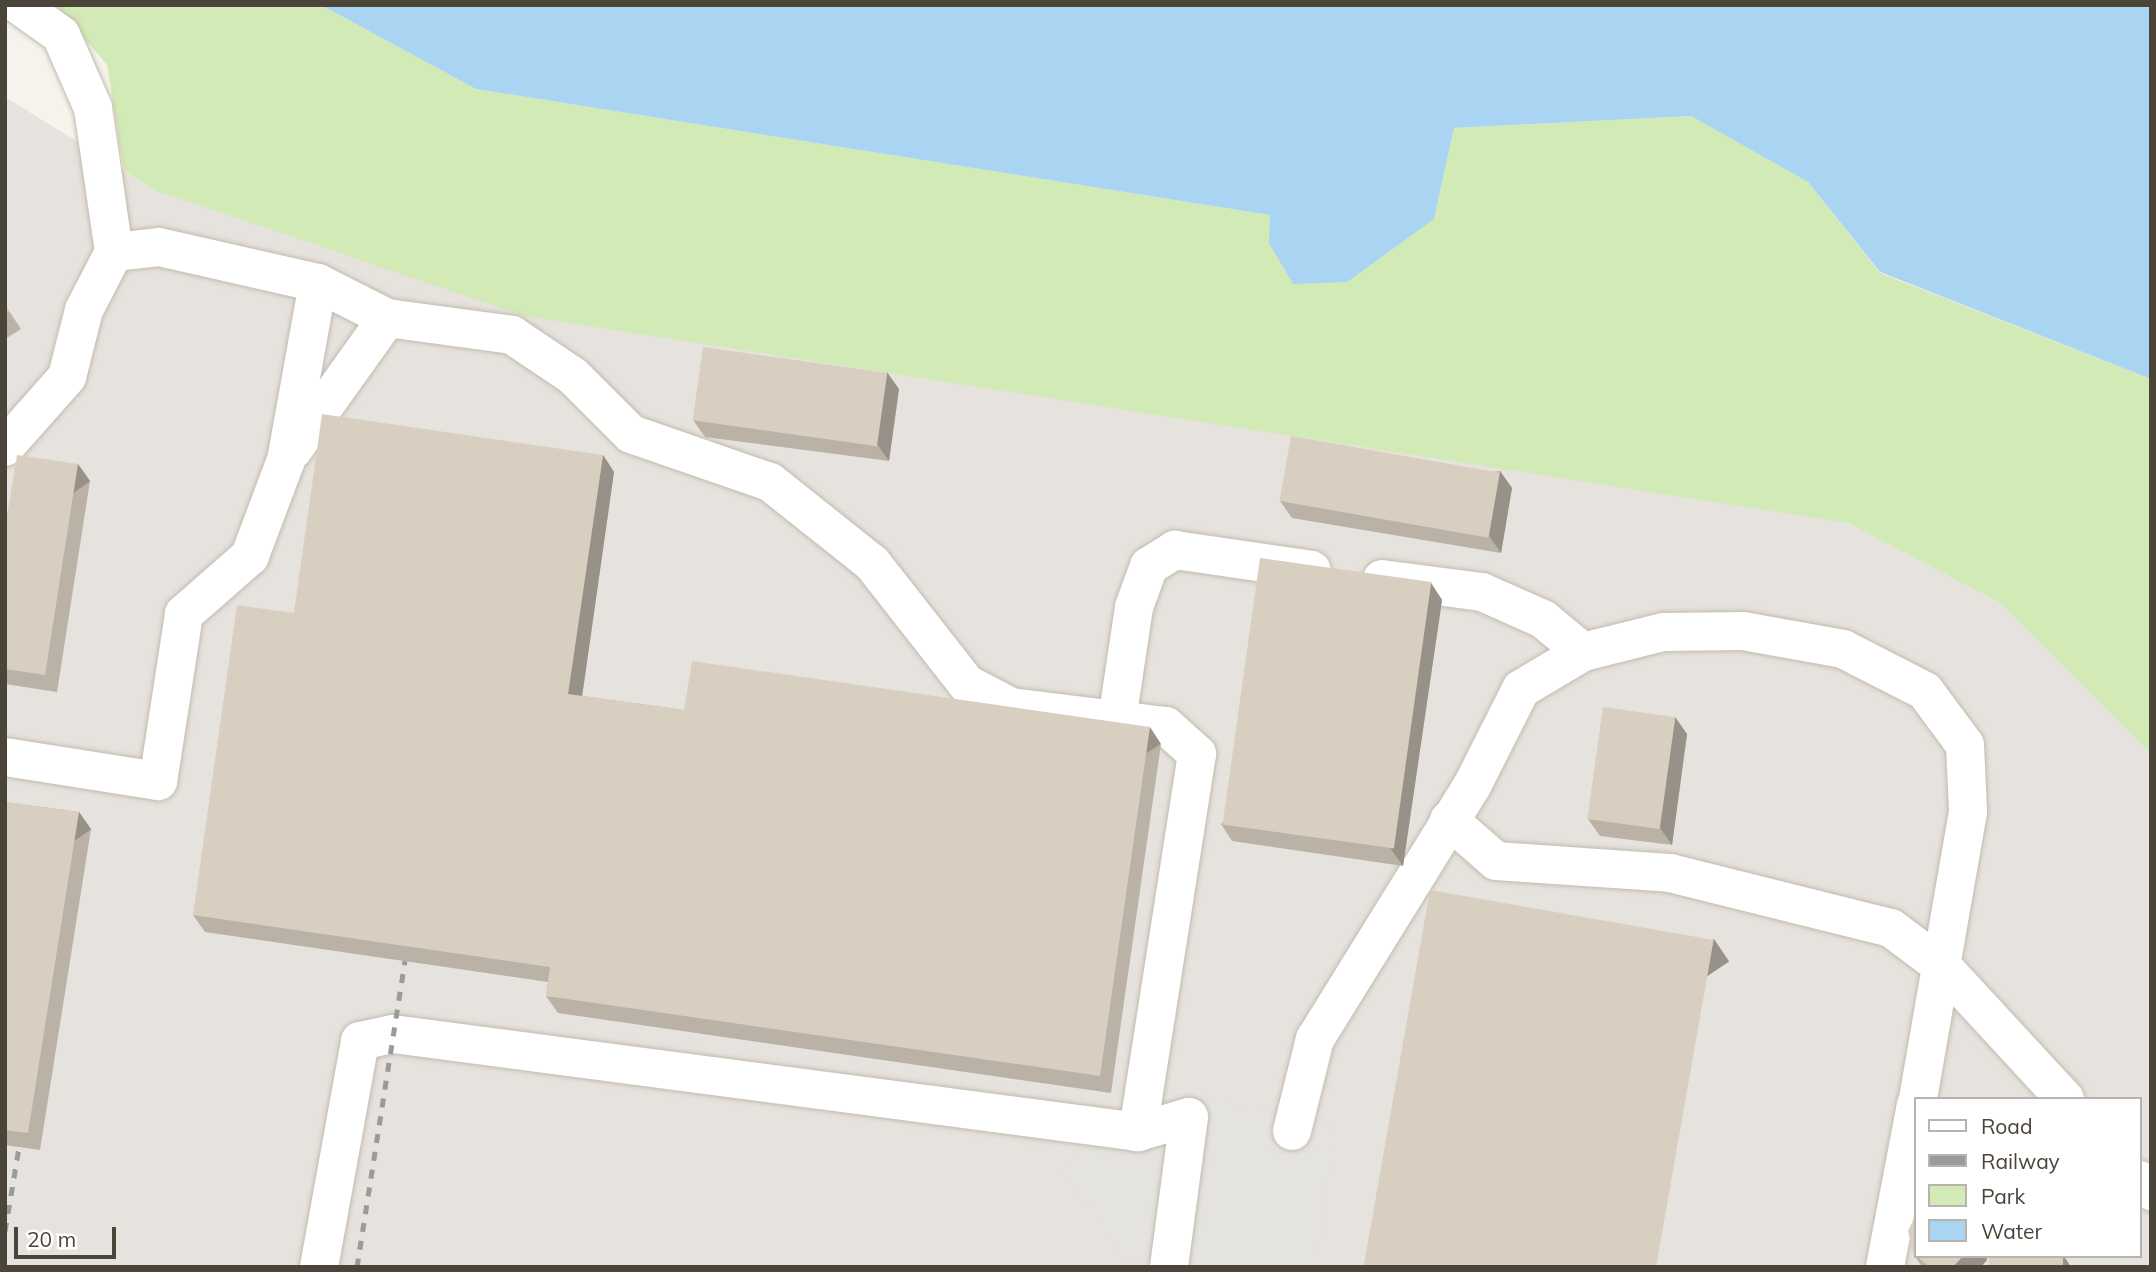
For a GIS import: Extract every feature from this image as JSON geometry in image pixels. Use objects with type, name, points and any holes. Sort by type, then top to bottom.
[{"type":"lane","points":[[5,447],[67,377],[84,310],[114,252],[93,108],[61,35],[19,5]]},
{"type":"lane","points":[[114,252],[159,247],[318,283],[387,318],[512,335],[573,376],[631,434],[770,482],[872,563],[967,684],[1011,707],[1166,726],[1197,754],[1138,1132]]},
{"type":"lane","points":[[5,757],[158,781],[184,614],[250,556],[286,460],[318,283]]},
{"type":"lane","points":[[286,460],[387,318]]},
{"type":"lane","points":[[1117,720],[1134,607],[1149,566],[1175,550],[1482,592],[1543,619],[1583,652]]},
{"type":"lane","points":[[1292,1131],[1315,1039],[1449,820],[1521,689],[1543,619]]},
{"type":"lane","points":[[1521,689],[1583,652],[1663,632],[1756,632],[1843,649],[1925,691],[1965,745],[1968,812],[1943,967],[1917,1097]]},
{"type":"lane","points":[[1449,820],[1496,861],[1670,873],[1891,928],[1943,967],[2063,1097]]},
{"type":"lane","points":[[319,1267],[360,1041],[393,1034],[1138,1132],[1189,1117],[1169,1267]]},
{"type":"lane","points":[[1885,1267],[1914,1115]]},
{"type":"shaded area","points":[[5,97],[157,191],[1848,523],[2000,603],[2151,753],[2151,1267],[5,1267]]},
{"type":"shaded area","points":[[1169,1096],[1336,1117],[1316,1267],[1133,1267],[1059,1166]]},
{"type":"green space","points":[[56,5],[321,5],[476,89],[1270,215],[1434,219],[1454,128],[1691,116],[1808,182],[1880,273],[2151,379],[2151,753],[2000,603],[1848,523],[525,316],[157,191],[124,170],[107,65]]},
{"type":"water","points":[[321,5],[2151,5],[2151,379],[1880,272],[1808,182],[1691,116],[1454,128],[1434,219],[1347,282],[1293,284],[1269,243],[1270,215],[476,89]]},
{"type":"building","points":[[703,347],[887,373],[877,446],[693,420]]},
{"type":"building","points":[[322,414],[603,455],[568,694],[684,710],[692,661],[1150,727],[1100,1076],[546,996],[550,967],[193,915],[237,605],[294,613]]},
{"type":"building","points":[[1291,436],[1500,473],[1488,538],[1280,501]]},
{"type":"building","points":[[17,455],[78,464],[45,675],[5,669],[5,528]]},
{"type":"building","points":[[1260,558],[1431,582],[1394,848],[1223,824]]},
{"type":"building","points":[[1603,707],[1675,717],[1660,829],[1587,819]]},
{"type":"building","points":[[5,802],[79,812],[28,1133],[5,1130]]},
{"type":"building","points":[[1430,890],[1714,940],[1656,1267],[1364,1267]]},
{"type":"building","points":[[1914,1218],[1914,1254],[1913,1253],[1908,1231]]},
{"type":"building","points":[[1919,1258],[1961,1258],[1953,1267],[1929,1267]]},
{"type":"building","points":[[1989,1258],[2063,1258],[2063,1267],[1989,1267]]},
{"type":"railway","points":[[357,1267],[405,961]]},
{"type":"railway","points":[[5,1231],[19,1147]]}]
